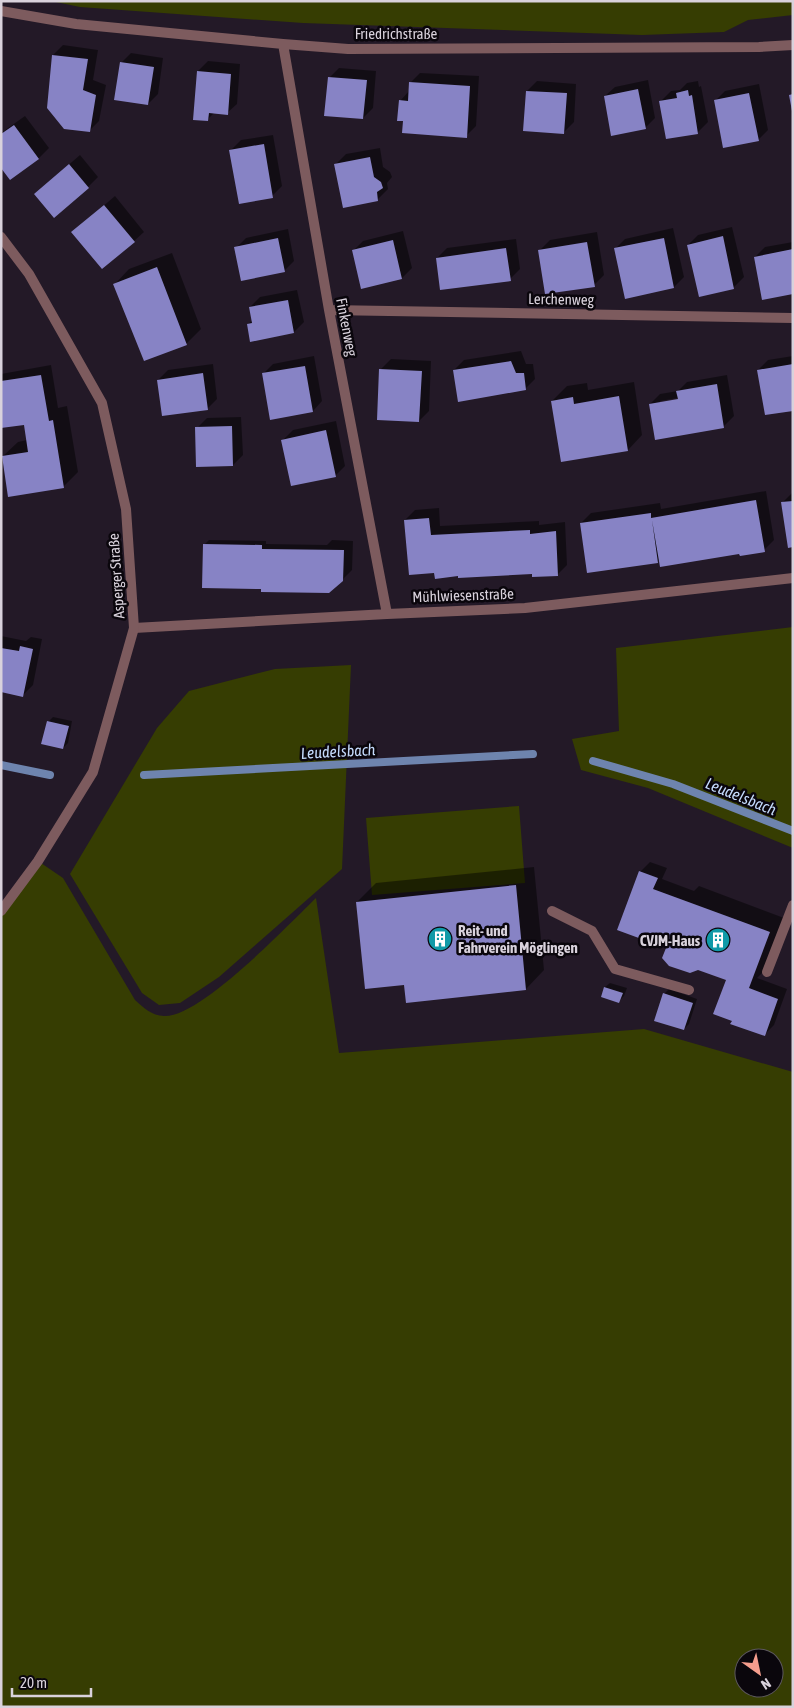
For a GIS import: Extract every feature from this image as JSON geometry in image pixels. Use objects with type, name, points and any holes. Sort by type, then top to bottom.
[{"type":"street","name":"Friedrichstraße","points":[[1,11],[76,24],[348,49],[759,47],[793,45]]},
{"type":"street","name":"Finkenweg","points":[[283,44],[329,310],[387,614]]},
{"type":"street","name":"Asperger Straße","points":[[1,238],[29,274],[102,403],[126,509],[134,628],[93,772],[38,861],[1,911]]},
{"type":"street","name":"Lerchenweg","points":[[329,310],[793,318]]},
{"type":"street","name":"Mühlwiesenstraße","points":[[134,628],[525,608],[793,578]]},
{"type":"street","points":[[767,972],[793,905]]},
{"type":"street","points":[[552,911],[592,930],[615,968],[689,990]]},
{"type":"green space","points":[[51,1],[793,1],[793,15],[748,20],[724,32],[642,35],[303,23],[80,7]]},
{"type":"green space","points":[[793,627],[793,848],[648,788],[581,770],[572,739],[619,731],[616,648]]},
{"type":"green space","points":[[351,665],[342,869],[219,977],[180,1003],[159,1005],[142,993],[70,874],[157,728],[189,691],[275,669]]},
{"type":"green space","points":[[519,806],[525,883],[372,895],[366,818]]},
{"type":"green space","points":[[38,861],[63,878],[135,1000],[152,1013],[160,1016],[180,1013],[221,987],[265,948],[316,898],[339,1053],[644,1029],[793,1072],[793,1707],[1,1707],[1,911]]},
{"type":"building","points":[[52,55],[88,59],[83,90],[96,95],[90,132],[64,129],[47,108]]},
{"type":"building","points":[[120,62],[154,67],[148,105],[114,100]]},
{"type":"building","points":[[197,71],[231,74],[228,115],[209,113],[208,121],[193,120]]},
{"type":"building","points":[[328,77],[367,80],[363,119],[324,116]]},
{"type":"building","points":[[409,82],[470,86],[467,138],[402,133],[403,121],[397,121],[399,100],[408,101]]},
{"type":"building","points":[[638,89],[646,129],[611,136],[604,96]]},
{"type":"building","points":[[688,90],[689,96],[692,95],[698,134],[666,139],[659,101],[677,98],[676,93]]},
{"type":"building","points":[[526,91],[567,93],[564,134],[523,131]]},
{"type":"building","points":[[749,93],[759,141],[723,148],[714,100]]},
{"type":"building","points":[[793,94],[793,111],[792,111],[789,95]]},
{"type":"building","points":[[14,125],[39,159],[10,180],[1,168],[1,134]]},
{"type":"building","points":[[264,144],[273,198],[239,204],[229,150]]},
{"type":"building","points":[[370,157],[374,177],[381,182],[383,188],[377,192],[378,201],[343,208],[334,164]]},
{"type":"building","points":[[69,164],[89,188],[54,218],[34,194]]},
{"type":"building","points":[[104,205],[135,242],[102,269],[71,232]]},
{"type":"building","points":[[723,236],[734,289],[699,297],[687,245]]},
{"type":"building","points":[[278,238],[285,272],[241,281],[234,247]]},
{"type":"building","points":[[664,238],[674,288],[625,299],[614,248]]},
{"type":"building","points":[[393,240],[402,279],[361,289],[352,250]]},
{"type":"building","points":[[587,242],[595,287],[545,294],[538,250]]},
{"type":"building","points":[[506,248],[511,281],[440,290],[436,258]]},
{"type":"building","points":[[793,249],[793,294],[762,300],[754,257]]},
{"type":"building","points":[[157,267],[187,345],[144,361],[113,284]]},
{"type":"building","points":[[288,300],[294,333],[250,342],[247,324],[252,323],[249,307]]},
{"type":"building","points":[[511,361],[516,373],[524,373],[526,390],[458,402],[453,370]]},
{"type":"building","points":[[793,364],[793,411],[765,415],[757,370]]},
{"type":"building","points":[[305,366],[313,412],[270,420],[262,373]]},
{"type":"building","points":[[379,369],[422,371],[419,422],[377,420]]},
{"type":"building","points":[[203,373],[208,410],[162,416],[157,380]]},
{"type":"building","points":[[41,375],[49,421],[53,420],[64,488],[8,497],[2,456],[28,452],[24,425],[1,428],[1,381]]},
{"type":"building","points":[[717,384],[724,428],[655,440],[649,404],[678,399],[676,391]]},
{"type":"building","points":[[619,396],[628,451],[561,462],[551,401],[573,397],[574,404]]},
{"type":"building","points":[[232,426],[233,466],[196,467],[195,427]]},
{"type":"building","points":[[326,430],[336,477],[291,486],[281,440]]},
{"type":"building","points":[[756,500],[765,552],[740,556],[739,554],[660,567],[652,520],[658,563],[587,573],[580,523],[651,513],[651,518]]},
{"type":"building","points":[[793,501],[793,547],[788,548],[781,502]]},
{"type":"building","points":[[429,518],[431,535],[530,530],[530,534],[556,531],[558,576],[532,577],[532,574],[458,578],[458,576],[435,579],[434,573],[409,575],[404,520]]},
{"type":"building","points":[[203,544],[262,545],[262,549],[344,550],[343,581],[329,593],[261,592],[261,589],[202,588]]},
{"type":"building","points":[[20,646],[33,649],[23,697],[1,692],[1,648],[19,651]]},
{"type":"building","points":[[47,721],[69,726],[63,749],[41,744]]},
{"type":"building","points":[[639,871],[658,878],[653,889],[770,932],[749,988],[778,999],[765,1036],[730,1024],[732,1021],[713,1014],[726,980],[698,970],[690,973],[669,966],[662,958],[666,948],[617,930]]},
{"type":"building","name":"Reit- und Fahrverein Möglingen","points":[[516,885],[526,990],[406,1003],[404,985],[365,989],[356,902]]},
{"type":"building","points":[[604,987],[623,993],[619,1003],[601,997]]},
{"type":"building","points":[[663,993],[693,1003],[684,1030],[654,1021]]},
{"type":"waterway","name":"Leudelsbach","points":[[144,775],[533,754]]},
{"type":"waterway","name":"Leudelsbach","points":[[593,761],[673,784],[793,831]]},
{"type":"waterway","name":"Leudelsbach","points":[[1,765],[50,775]]},
{"type":"place","name":"Reit- und Fahrverein Möglingen","points":[[440,939]]},
{"type":"place","name":"CVJM-Haus","points":[[718,940]]}]
